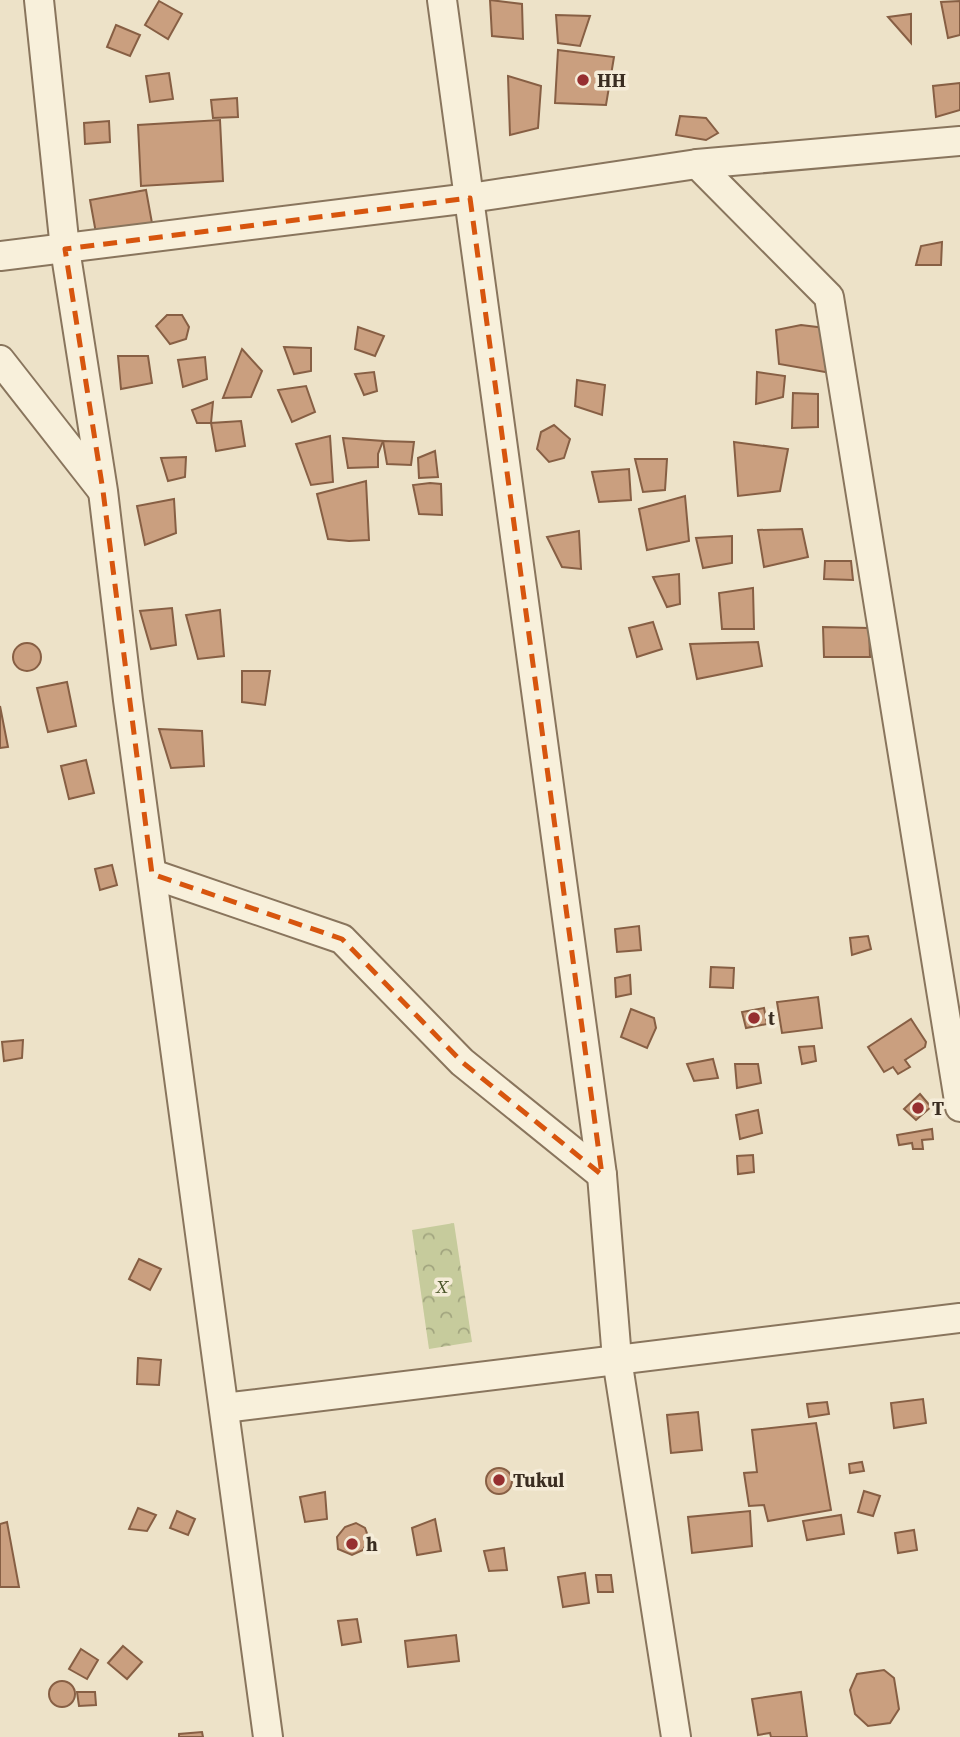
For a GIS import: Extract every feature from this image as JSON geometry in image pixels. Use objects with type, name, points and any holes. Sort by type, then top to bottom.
[{"type":"street","points":[[39,0],[65,249],[103,491],[128,700],[268,1737]]},
{"type":"street","points":[[442,0],[602,1175],[617,1359],[676,1737]]},
{"type":"street","points":[[0,256],[470,198],[697,164],[960,141]]},
{"type":"street","points":[[697,164],[829,297],[960,1107]]},
{"type":"street","points":[[0,360],[103,491]]},
{"type":"street","points":[[152,874],[342,939],[462,1062],[602,1175]]},
{"type":"street","points":[[224,1408],[960,1318]]},
{"type":"highlighted area","points":[[470,198],[602,1175],[462,1062],[342,939],[152,874],[103,491],[65,249]]},
{"type":"green space","name":"X","points":[[454,1223],[472,1342],[429,1349],[412,1230]]},
{"type":"building","points":[[490,0],[522,4],[523,39],[492,36]]},
{"type":"building","points":[[159,1],[182,14],[168,39],[145,25]]},
{"type":"building","points":[[960,1],[960,35],[948,38],[941,2]]},
{"type":"building","points":[[911,14],[911,43],[888,17]]},
{"type":"building","points":[[556,15],[590,16],[580,46],[558,43]]},
{"type":"building","points":[[116,25],[140,35],[130,56],[107,47]]},
{"type":"building","name":"HH","points":[[558,50],[614,57],[606,105],[555,103]]},
{"type":"building","points":[[169,73],[173,99],[150,102],[146,76]]},
{"type":"building","points":[[508,76],[541,86],[538,128],[510,135]]},
{"type":"building","points":[[960,83],[960,110],[936,117],[933,86]]},
{"type":"building","points":[[237,98],[238,117],[213,118],[211,100]]},
{"type":"building","points":[[680,116],[706,118],[718,133],[706,140],[676,135]]},
{"type":"building","points":[[220,120],[223,181],[141,186],[138,125]]},
{"type":"building","points":[[109,121],[110,142],[85,144],[84,123]]},
{"type":"building","points":[[146,190],[152,223],[96,233],[90,200]]},
{"type":"building","points":[[942,242],[941,265],[916,265],[921,246]]},
{"type":"building","points":[[167,315],[182,315],[189,327],[186,339],[170,344],[156,326]]},
{"type":"building","points":[[801,325],[825,328],[831,373],[779,364],[776,330]]},
{"type":"building","points":[[358,327],[384,336],[375,356],[355,349]]},
{"type":"building","points":[[284,347],[311,348],[311,371],[294,374]]},
{"type":"building","points":[[242,349],[262,371],[251,397],[223,398]]},
{"type":"building","points":[[118,356],[148,356],[152,383],[121,389]]},
{"type":"building","points":[[205,357],[207,379],[183,387],[178,360]]},
{"type":"building","points":[[374,372],[377,391],[364,395],[355,374]]},
{"type":"building","points":[[757,372],[785,376],[783,397],[756,404]]},
{"type":"building","points":[[577,380],[605,385],[602,415],[575,406]]},
{"type":"building","points":[[306,386],[315,412],[292,422],[278,390]]},
{"type":"building","points":[[793,393],[818,394],[818,427],[792,428]]},
{"type":"building","points":[[213,402],[211,423],[197,423],[192,410]]},
{"type":"building","points":[[241,421],[245,446],[216,451],[211,423]]},
{"type":"building","points":[[554,425],[570,439],[564,458],[549,462],[537,449],[541,432]]},
{"type":"building","points":[[330,436],[333,482],[311,485],[296,444]]},
{"type":"building","points":[[343,438],[383,441],[378,454],[378,467],[348,468]]},
{"type":"building","points":[[383,441],[414,442],[411,465],[387,464]]},
{"type":"building","points":[[734,442],[788,449],[780,491],[738,496]]},
{"type":"building","points":[[435,451],[438,477],[419,478],[418,458]]},
{"type":"building","points":[[186,457],[185,477],[168,481],[161,458]]},
{"type":"building","points":[[635,459],[667,459],[665,490],[643,492]]},
{"type":"building","points":[[629,469],[631,500],[599,502],[592,472]]},
{"type":"building","points":[[366,481],[369,540],[328,539],[317,494]]},
{"type":"building","points":[[441,484],[442,515],[419,514],[413,485]]},
{"type":"building","points":[[685,496],[689,541],[647,550],[639,509]]},
{"type":"building","points":[[174,499],[176,533],[145,545],[137,506]]},
{"type":"building","points":[[802,529],[808,557],[764,567],[758,530]]},
{"type":"building","points":[[579,531],[581,569],[562,567],[547,537]]},
{"type":"building","points":[[732,536],[732,563],[703,568],[696,538]]},
{"type":"building","points":[[825,561],[851,561],[853,580],[824,579]]},
{"type":"building","points":[[679,574],[680,604],[667,607],[653,577]]},
{"type":"building","points":[[753,588],[754,629],[722,629],[719,593]]},
{"type":"building","points":[[172,608],[176,645],[151,649],[140,611]]},
{"type":"building","points":[[220,610],[224,656],[198,659],[186,615]]},
{"type":"building","points":[[653,622],[662,649],[637,657],[629,628]]},
{"type":"building","points":[[823,627],[869,628],[870,657],[824,657]]},
{"type":"building","points":[[758,642],[762,666],[697,679],[690,644]]},
{"type":"building","points":[[27,643],[37,647],[41,657],[37,667],[27,671],[17,667],[13,657],[17,647]]},
{"type":"building","points":[[242,671],[270,671],[265,705],[242,702]]},
{"type":"building","points":[[67,682],[76,726],[48,732],[37,688]]},
{"type":"building","points":[[0,706],[8,747],[0,748]]},
{"type":"building","points":[[159,729],[202,731],[204,766],[171,768]]},
{"type":"building","points":[[86,760],[94,793],[69,799],[61,766]]},
{"type":"building","points":[[112,865],[117,885],[100,890],[95,869]]},
{"type":"building","points":[[639,926],[641,950],[617,952],[615,929]]},
{"type":"building","points":[[868,936],[871,949],[852,955],[850,938]]},
{"type":"building","points":[[711,967],[734,968],[733,988],[710,987]]},
{"type":"building","points":[[630,975],[631,994],[616,997],[615,978]]},
{"type":"building","points":[[818,997],[822,1028],[782,1033],[777,1002]]},
{"type":"building","name":"t","points":[[764,1008],[767,1024],[746,1028],[742,1012]]},
{"type":"building","points":[[631,1009],[654,1018],[656,1028],[647,1048],[621,1037]]},
{"type":"building","points":[[911,1019],[926,1042],[925,1047],[905,1060],[910,1067],[898,1074],[893,1067],[884,1072],[868,1047]]},
{"type":"building","points":[[23,1040],[22,1058],[4,1061],[2,1042]]},
{"type":"building","name":"t","points":[[814,1046],[816,1061],[802,1064],[799,1047]]},
{"type":"building","points":[[713,1059],[718,1078],[694,1081],[687,1064]]},
{"type":"building","points":[[735,1064],[758,1064],[761,1083],[737,1088]]},
{"type":"building","name":"T","points":[[920,1094],[931,1107],[916,1120],[904,1109]]},
{"type":"building","points":[[758,1110],[762,1133],[740,1139],[736,1115]]},
{"type":"building","points":[[932,1129],[933,1139],[922,1140],[923,1149],[913,1149],[912,1143],[899,1145],[897,1135]]},
{"type":"building","points":[[753,1155],[754,1172],[738,1174],[737,1156]]},
{"type":"building","points":[[139,1259],[161,1269],[150,1290],[129,1279]]},
{"type":"building","points":[[138,1358],[161,1360],[159,1385],[137,1384]]},
{"type":"building","points":[[923,1399],[926,1423],[894,1428],[891,1403]]},
{"type":"building","points":[[827,1402],[829,1414],[809,1417],[807,1404]]},
{"type":"building","points":[[698,1412],[702,1450],[671,1453],[667,1415]]},
{"type":"building","points":[[816,1423],[831,1510],[768,1521],[764,1505],[749,1506],[744,1473],[757,1472],[752,1430]]},
{"type":"building","points":[[862,1462],[864,1471],[850,1473],[849,1464]]},
{"type":"building","name":"Tukul","points":[[499,1468],[508,1472],[512,1481],[508,1490],[499,1494],[490,1490],[486,1481],[490,1472]]},
{"type":"building","points":[[864,1491],[880,1496],[873,1516],[858,1512]]},
{"type":"building","points":[[325,1492],[327,1519],[305,1522],[300,1497]]},
{"type":"building","points":[[138,1508],[156,1515],[147,1531],[129,1529]]},
{"type":"building","points":[[177,1511],[195,1519],[188,1535],[170,1528]]},
{"type":"building","points":[[750,1511],[752,1546],[692,1553],[688,1517]]},
{"type":"building","points":[[841,1515],[844,1534],[807,1540],[803,1521]]},
{"type":"building","points":[[435,1519],[441,1551],[417,1555],[412,1528]]},
{"type":"building","points":[[7,1522],[19,1587],[0,1587],[0,1524]]},
{"type":"building","name":"h","points":[[356,1523],[365,1528],[369,1539],[363,1550],[352,1555],[338,1549],[337,1537],[345,1527]]},
{"type":"building","points":[[914,1530],[917,1550],[898,1553],[895,1533]]},
{"type":"building","points":[[504,1548],[507,1570],[489,1571],[484,1551]]},
{"type":"building","points":[[585,1573],[589,1603],[563,1607],[558,1577]]},
{"type":"building","points":[[596,1575],[611,1575],[613,1592],[598,1592]]},
{"type":"building","points":[[357,1619],[361,1642],[342,1645],[338,1621]]},
{"type":"building","points":[[456,1635],[459,1661],[408,1667],[405,1641]]},
{"type":"building","points":[[123,1646],[142,1662],[127,1679],[108,1663]]},
{"type":"building","points":[[81,1649],[98,1660],[87,1679],[69,1669]]},
{"type":"building","points":[[884,1670],[894,1678],[899,1709],[890,1723],[868,1726],[855,1714],[850,1690],[857,1674]]},
{"type":"building","points":[[62,1681],[71,1685],[75,1694],[71,1703],[62,1707],[53,1703],[49,1694],[53,1685]]},
{"type":"building","points":[[77,1692],[95,1692],[96,1705],[79,1706]]},
{"type":"building","points":[[801,1692],[807,1737],[771,1737],[770,1733],[758,1735],[752,1699]]},
{"type":"building","points":[[202,1732],[203,1737],[179,1737],[179,1734]]},
{"type":"place","name":"HH","points":[[583,80]]},
{"type":"place","name":"t","points":[[754,1018]]},
{"type":"place","name":"T","points":[[918,1108]]},
{"type":"place","name":"Tukul","points":[[499,1480]]},
{"type":"place","name":"h","points":[[352,1544]]}]
